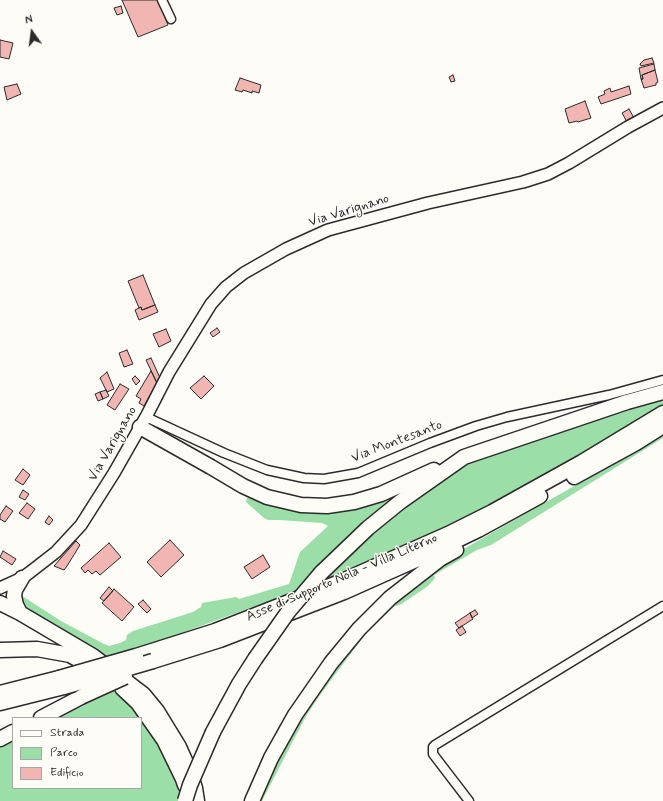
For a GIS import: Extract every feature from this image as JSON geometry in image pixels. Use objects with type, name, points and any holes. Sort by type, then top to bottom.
[{"type":"highway","points":[[143,422],[211,467],[243,486],[267,497],[301,505],[327,506],[354,502],[381,494],[464,457],[627,402],[663,392]]},
{"type":"highway","name":"Asse di Supporto Nola - Villa Literno","points":[[0,704],[136,656],[215,631],[332,585],[448,534],[492,512],[582,462],[663,413]]},
{"type":"highway","name":"Asse di Supporto Nola - Villa Literno","points":[[0,693],[62,683],[153,661],[220,640],[344,592],[478,530],[629,447],[663,426]]},
{"type":"highway","points":[[185,801],[190,785],[213,732],[238,684],[288,612],[321,573],[368,528],[400,502],[464,457]]},
{"type":"highway","points":[[252,801],[271,758],[295,715],[332,663],[359,629],[390,598],[440,559],[462,546],[478,530]]},
{"type":"highway","points":[[20,613],[14,596],[15,590],[22,578]]},
{"type":"highway","points":[[0,603],[20,613],[93,656],[143,694],[157,711],[179,747],[188,767],[195,788],[197,801]]},
{"type":"highway","points":[[0,650],[37,649],[70,656],[110,678],[138,703],[164,740],[183,779],[189,801]]},
{"type":"highway","points":[[42,717],[81,697],[130,675],[153,661]]},
{"type":"highway","points":[[0,738],[12,732]]},
{"type":"street","points":[[162,0],[171,19]]},
{"type":"street","name":"Via Varignano","points":[[0,588],[22,578],[56,552],[81,525],[114,473],[169,372],[211,304],[226,287],[286,248],[328,230],[428,203],[523,182],[548,174],[663,108]]},
{"type":"street","name":"Via Montesanto","points":[[143,422],[267,470],[304,478],[324,479],[358,472],[476,426],[507,417],[609,395],[663,380]]},
{"type":"street","points":[[469,801],[433,754],[433,747],[663,606]]},
{"type":"green space","points":[[663,400],[663,405],[552,471],[497,501],[373,561],[321,581],[368,534],[440,480],[465,465],[479,458],[507,448]]},
{"type":"green space","points":[[663,432],[663,438],[491,545],[477,550],[434,575],[435,578],[428,586],[400,605],[395,606],[367,632],[320,695],[305,718],[262,801],[256,801],[303,709],[377,616],[446,559],[604,469]]},
{"type":"green space","points":[[414,486],[375,513],[352,534],[296,591],[171,637],[106,657],[25,611],[19,594],[61,621],[104,644],[109,646],[120,643],[126,640],[127,635],[133,631],[193,612],[201,607],[202,603],[236,597],[239,599],[289,584],[300,552],[328,526],[322,523],[268,520],[246,502],[250,495],[291,506]]},
{"type":"green space","points":[[116,687],[146,719],[182,791],[179,801],[0,801],[0,743],[12,737],[12,789],[142,789],[142,717],[53,717]]},
{"type":"building","points":[[122,0],[158,0],[168,25],[138,37]]},
{"type":"building","points":[[121,6],[123,13],[117,15],[114,8]]},
{"type":"building","points":[[0,40],[13,43],[9,59],[0,57]]},
{"type":"building","points":[[652,58],[654,63],[641,66],[640,64],[644,60]]},
{"type":"building","points":[[654,64],[655,70],[642,75],[643,79],[641,79],[639,68]]},
{"type":"building","points":[[655,70],[658,82],[656,85],[644,88],[641,79],[643,79],[642,75]]},
{"type":"building","points":[[453,75],[455,81],[451,82],[449,77]]},
{"type":"building","points":[[240,78],[261,85],[259,93],[235,90]]},
{"type":"building","points":[[17,84],[21,94],[7,100],[4,87]]},
{"type":"building","points":[[629,86],[631,94],[601,104],[598,97],[605,94],[604,91],[610,88],[611,92]]},
{"type":"building","points":[[585,101],[591,118],[569,123],[565,109]]},
{"type":"building","points":[[629,109],[634,118],[627,122],[622,113]]},
{"type":"building","points":[[143,275],[155,305],[142,310],[141,307],[139,308],[128,281]]},
{"type":"building","points":[[155,305],[158,312],[139,320],[135,310],[141,307],[142,310]]},
{"type":"building","points":[[217,328],[220,332],[213,337],[210,333]]},
{"type":"building","points":[[166,329],[171,341],[159,347],[153,334]]},
{"type":"building","points":[[127,350],[133,364],[124,367],[119,353]]},
{"type":"building","points":[[151,358],[161,380],[157,383],[146,360]]},
{"type":"building","points":[[151,371],[157,383],[144,406],[139,403],[141,399],[136,396]]},
{"type":"building","points":[[107,372],[114,389],[107,392],[100,378]]},
{"type":"building","points":[[135,376],[140,381],[136,385],[132,379]]},
{"type":"building","points":[[204,376],[214,386],[201,399],[190,388]]},
{"type":"building","points":[[120,384],[129,389],[115,410],[107,405]]},
{"type":"building","points":[[106,390],[109,396],[103,399],[100,392]]},
{"type":"building","points":[[100,392],[103,399],[98,401],[95,394]]},
{"type":"building","points":[[23,469],[30,475],[23,485],[15,480]]},
{"type":"building","points":[[23,490],[29,494],[25,500],[19,497]]},
{"type":"building","points":[[27,503],[35,509],[28,519],[19,513]]},
{"type":"building","points":[[6,506],[13,511],[5,522],[0,519],[0,515]]},
{"type":"building","points":[[49,516],[53,520],[49,525],[45,522]]},
{"type":"building","points":[[170,540],[184,555],[161,577],[147,562]]},
{"type":"building","points":[[76,541],[80,545],[64,570],[54,566]]},
{"type":"building","points":[[109,543],[121,557],[100,575],[96,571],[92,574],[88,570],[85,573],[81,568]]},
{"type":"building","points":[[3,551],[16,559],[12,565],[0,557]]},
{"type":"building","points":[[263,555],[270,567],[252,579],[244,567]]},
{"type":"building","points":[[109,587],[113,591],[104,601],[100,598]]},
{"type":"building","points":[[114,589],[134,607],[122,621],[102,603]]},
{"type":"building","points":[[143,600],[151,609],[147,613],[138,604]]},
{"type":"building","points":[[475,610],[478,614],[472,618],[470,613]]},
{"type":"building","points":[[470,613],[473,619],[459,628],[455,623]]},
{"type":"building","points":[[462,626],[466,632],[460,636],[456,630]]}]
